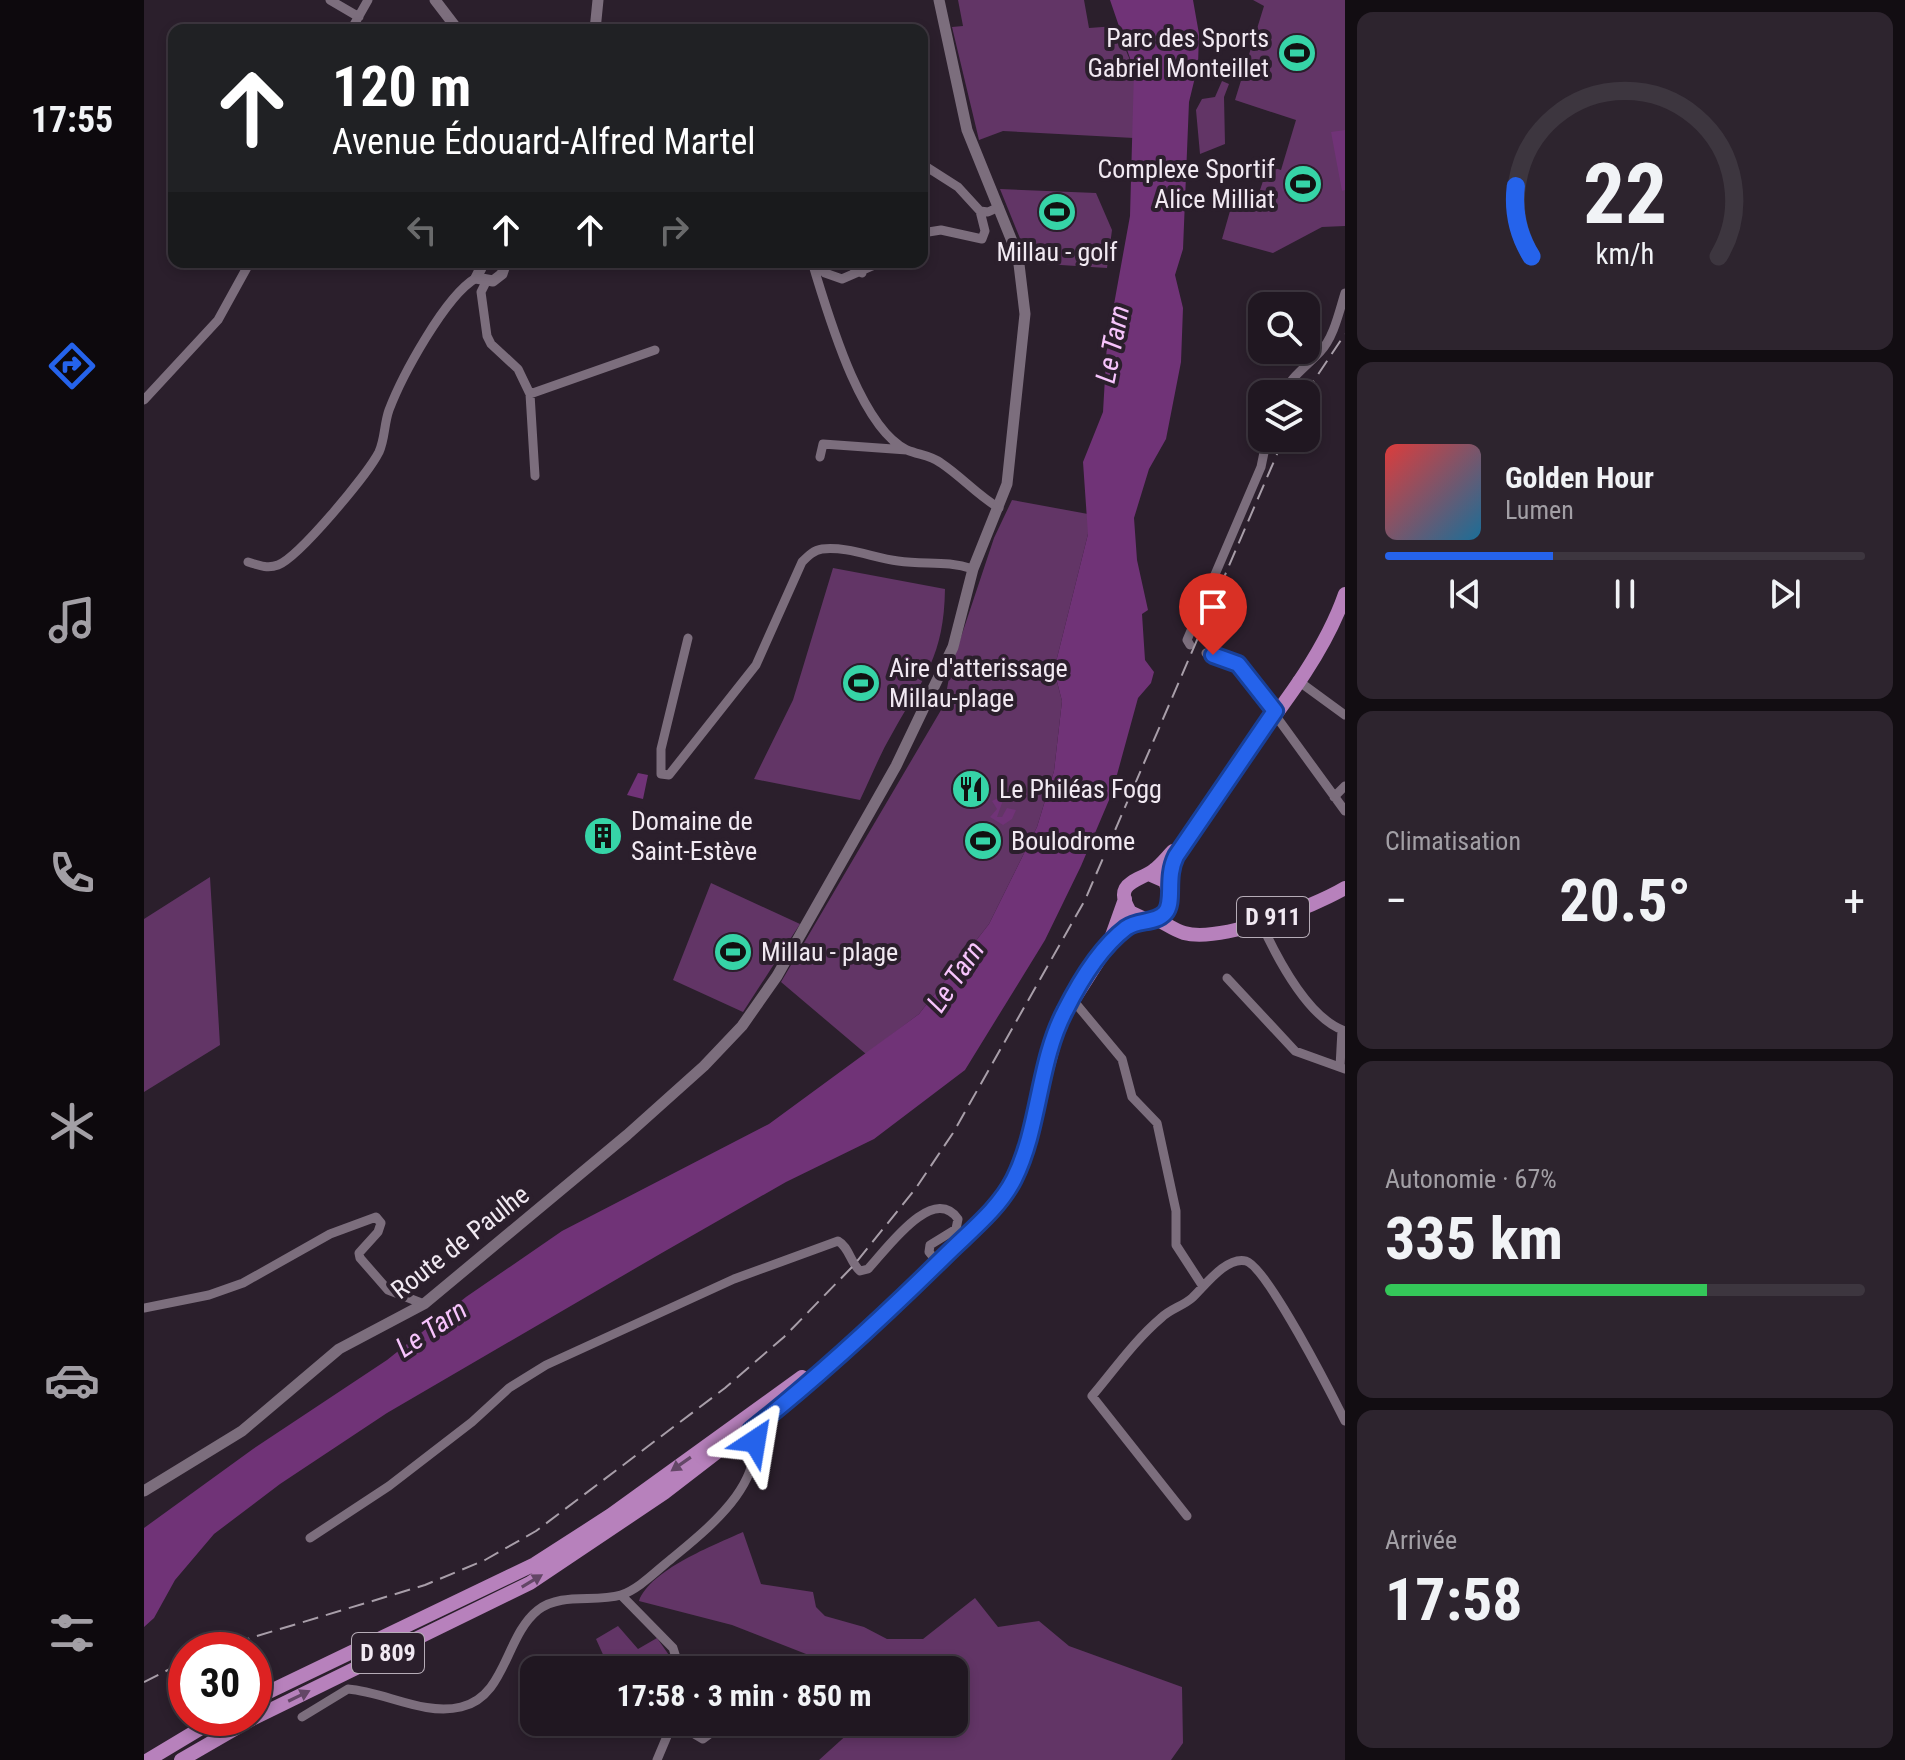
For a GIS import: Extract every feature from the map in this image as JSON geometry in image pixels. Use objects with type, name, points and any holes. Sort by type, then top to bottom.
[{"type":"main road","points":[[1198,933],[1178,922],[1169,906],[1171,895],[1167,884],[1171,865],[1189,833],[1297,680],[1330,628],[1345,594]]},
{"type":"main road","points":[[1169,906],[1150,919],[1130,912],[1125,899],[1131,881],[1149,874],[1189,833]]},
{"type":"main road","points":[[1149,874],[1167,884]]},
{"type":"main road","name":"D 911","points":[[1150,919],[1181,932],[1226,931],[1318,902],[1345,888]]},
{"type":"main road","name":"D 809","points":[[1109,944],[1125,899]]},
{"type":"main road","name":"D 809","points":[[181,1760],[252,1719],[530,1583],[603,1537],[732,1444],[852,1343],[995,1207],[1013,1182],[1028,1141],[1060,1021],[1109,944],[1126,928],[1150,919]]},
{"type":"main road","name":"D 809","points":[[272,1690],[535,1564],[750,1430]]},
{"type":"main road","points":[[148,1760],[188,1736]]},
{"type":"street","points":[[330,0],[359,17]]},
{"type":"street","points":[[355,24],[368,0]]},
{"type":"street","points":[[435,0],[453,24]]},
{"type":"street","points":[[596,24],[598,0]]},
{"type":"street","name":"Route de Paulhe","points":[[144,1491],[242,1431],[339,1349],[424,1304],[637,1126],[742,1026],[802,935],[926,708],[953,647],[973,569],[999,508],[1012,459],[1025,314],[1018,256],[965,122],[939,0]]},
{"type":"street","points":[[928,168],[958,187],[980,211],[985,231],[982,239],[941,230],[928,232]]},
{"type":"street","points":[[980,211],[988,212],[999,207]]},
{"type":"street","points":[[144,400],[218,320],[247,268]]},
{"type":"street","points":[[483,268],[481,292],[487,336],[491,344],[518,369],[530,394],[535,476]]},
{"type":"street","points":[[248,562],[263,567],[282,564],[319,531],[378,454],[389,409],[428,335],[460,292],[482,279],[498,279],[503,268]]},
{"type":"street","points":[[815,268],[854,381],[876,417],[907,450]]},
{"type":"street","points":[[820,268],[842,279],[871,268]]},
{"type":"street","points":[[854,268],[862,273]]},
{"type":"street","points":[[1290,380],[1321,351],[1330,337],[1345,293]]},
{"type":"street","points":[[530,394],[655,350]]},
{"type":"street","points":[[820,457],[823,444],[907,450],[940,462],[980,497],[999,508]]},
{"type":"street","points":[[1190,645],[1187,640],[1261,467],[1264,452]]},
{"type":"street","points":[[688,638],[661,749],[661,774],[669,775],[756,665],[802,562],[810,554],[820,549],[844,550],[896,561],[949,561],[973,569]]},
{"type":"street","points":[[1206,653],[1238,664],[1345,811]]},
{"type":"street","points":[[1297,680],[1345,715]]},
{"type":"street","points":[[1334,797],[1345,786]]},
{"type":"street","points":[[1227,978],[1286,1045],[1342,1068],[1344,1030],[1312,1011],[1260,921]]},
{"type":"street","points":[[1072,999],[1122,1059],[1132,1097],[1157,1123],[1176,1211],[1176,1245],[1202,1285]]},
{"type":"street","points":[[310,1538],[389,1486],[472,1422],[509,1388],[546,1365],[734,1279],[838,1241],[845,1244],[860,1271],[868,1269],[912,1222],[927,1210],[939,1207],[953,1211],[958,1219],[956,1229],[930,1245],[929,1252],[938,1263]]},
{"type":"street","points":[[144,1308],[209,1295],[243,1283],[330,1234],[376,1217],[381,1223],[378,1232],[359,1253],[360,1258],[388,1290],[424,1304]]},
{"type":"street","points":[[1187,1516],[1092,1396],[1161,1317],[1192,1297],[1202,1285],[1232,1263],[1244,1261],[1254,1265],[1292,1322],[1345,1421]]},
{"type":"street","points":[[302,1717],[348,1689],[423,1707],[461,1707],[484,1696],[512,1644],[538,1611],[559,1601],[621,1595],[646,1579],[723,1513],[747,1476],[750,1430]]},
{"type":"street","points":[[621,1595],[673,1648],[676,1656]]},
{"type":"street","points":[[657,1760],[668,1736]]},
{"type":"shaded area","points":[[958,0],[1084,0],[1089,28],[1116,26],[1134,70],[1134,138],[1003,131],[979,140],[952,27],[963,26]]},
{"type":"shaded area","points":[[1253,0],[1345,0],[1345,226],[1322,227],[1273,253],[1222,239],[1234,197],[1256,202],[1268,166],[1281,170],[1296,120],[1235,100],[1264,6]]},
{"type":"shaded area","points":[[1222,81],[1229,84],[1224,97],[1225,144],[1200,154],[1196,110],[1202,99],[1215,97]]},
{"type":"shaded area","name":"Millau - golf","points":[[1000,189],[1096,193],[1112,230],[1107,268],[1030,263]]},
{"type":"shaded area","points":[[1012,500],[1088,514],[1088,534],[1054,670],[1062,701],[1054,771],[1037,827],[989,924],[919,1014],[866,1054],[781,982],[944,705],[951,667],[994,538]]},
{"type":"shaded area","name":"Aire d'atterissage Millau-plage","points":[[833,568],[945,589],[941,632],[930,665],[860,800],[754,779],[793,700]]},
{"type":"shaded area","points":[[210,877],[220,1045],[144,1092],[144,919]]},
{"type":"shaded area","name":"Millau - plage","points":[[711,883],[800,924],[743,1012],[673,980]]},
{"type":"shaded area","points":[[743,1532],[761,1584],[813,1592],[816,1607],[825,1616],[864,1627],[887,1639],[923,1639],[975,1598],[998,1627],[1039,1621],[1069,1646],[1182,1687],[1183,1743],[1171,1760],[819,1760],[846,1736],[968,1736],[968,1656],[811,1656],[732,1625],[639,1601],[656,1579],[700,1551]]},
{"type":"shaded area","points":[[618,1626],[638,1649],[657,1638],[670,1656],[604,1656],[596,1639]]},
{"type":"water","name":"Le Tarn","points":[[1110,0],[1193,0],[1199,34],[1198,65],[1189,102],[1183,249],[1175,275],[1183,308],[1181,362],[1166,439],[1149,469],[1134,518],[1137,560],[1148,610],[1142,614],[1145,660],[1154,672],[1151,683],[1138,698],[1112,793],[1045,940],[965,1070],[874,1139],[786,1182],[660,1254],[387,1413],[280,1484],[214,1534],[175,1580],[154,1618],[144,1627],[144,1528],[253,1449],[387,1360],[466,1297],[562,1231],[769,1124],[919,1014],[989,924],[1037,827],[1054,771],[1062,701],[1054,670],[1088,534],[1083,462],[1103,412],[1107,343],[1130,216],[1134,70]]},
{"type":"water","points":[[1345,130],[1345,190],[1342,191],[1331,132]]},
{"type":"water","points":[[638,773],[648,775],[643,799],[627,795]]},
{"type":"water","points":[[1000,797],[1002,803],[997,817],[1002,817],[1007,808],[1016,810],[1012,819],[1003,825],[990,817],[997,809],[992,801]]},
{"type":"railway","points":[[1314,380],[1345,334]]},
{"type":"railway","points":[[270,1632],[425,1585],[485,1560],[536,1531],[725,1388],[784,1337],[854,1265],[916,1188],[953,1133],[1085,900],[1278,452]]},
{"type":"railway","points":[[144,1682],[168,1670]]},
{"type":"place","name":"Parc des Sports Gabriel Monteillet","points":[[1297,53]]},
{"type":"place","name":"Complexe Sportif Alice Milliat","points":[[1303,184]]},
{"type":"place","name":"Millau - golf","points":[[1057,212]]},
{"type":"place","name":"Aire d'atterissage Millau-plage","points":[[861,683]]},
{"type":"place","name":"Le Philéas Fogg","points":[[971,789]]},
{"type":"place","name":"Domaine de Saint-Estève","points":[[603,836]]},
{"type":"place","name":"Boulodrome","points":[[983,841]]},
{"type":"place","name":"Millau - plage","points":[[733,952]]},
{"type":"route","points":[[755,1441],[751,1430],[834,1362],[908,1293],[995,1207],[1013,1182],[1064,1012],[1109,944],[1132,924],[1156,919],[1167,911],[1171,899],[1167,884],[1171,865],[1189,833],[1275,711],[1238,664],[1213,655]]}]
